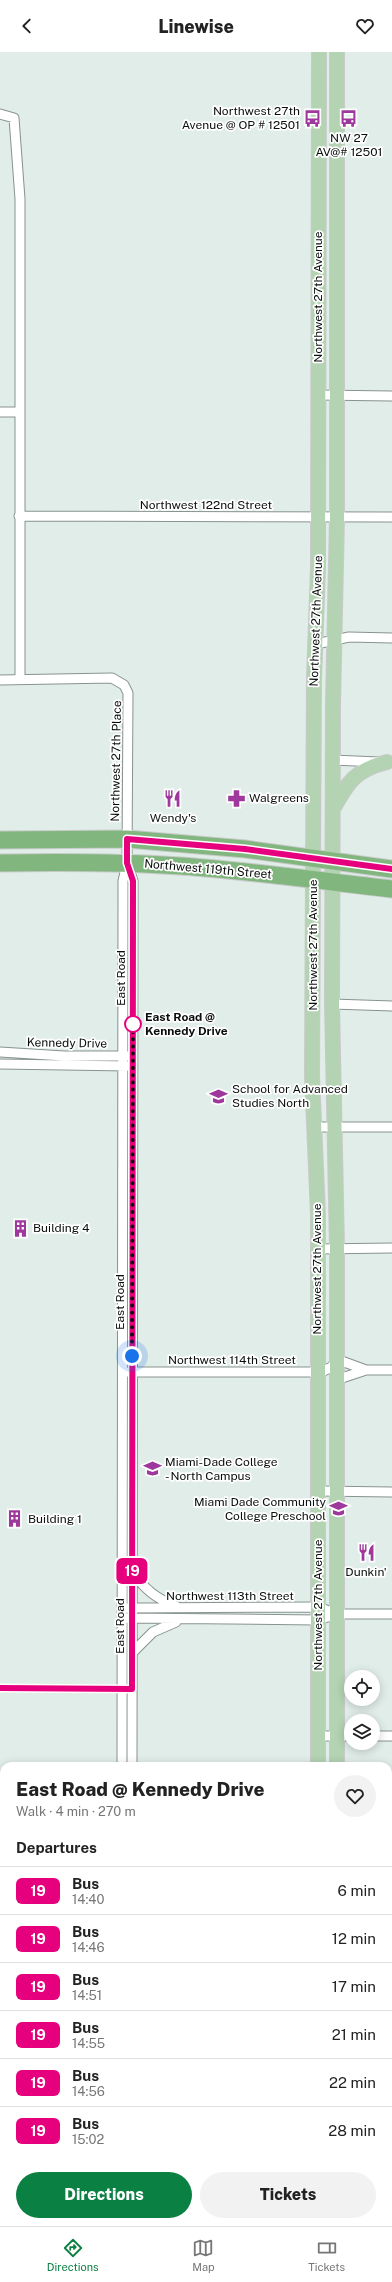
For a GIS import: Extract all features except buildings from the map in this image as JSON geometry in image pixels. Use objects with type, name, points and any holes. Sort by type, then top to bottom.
[{"type":"highway","name":"Northwest 119th Street","points":[[0,840],[127,839],[245,849],[392,868]]},
{"type":"highway","name":"Northwest 119th Street","points":[[0,863],[127,863],[236,870],[392,889]]},
{"type":"main road","name":"Northwest 27th Avenue","points":[[318,1762],[317,1249],[315,1127],[312,1076],[313,858],[318,517],[319,52]]},
{"type":"main road","name":"Northwest 27th Avenue","points":[[337,52],[337,517],[332,760],[332,1004],[337,1249],[337,1762]]},
{"type":"main road","points":[[319,98],[337,98]]},
{"type":"main road","points":[[333,810],[347,784],[359,773],[370,767],[389,762]]},
{"type":"street","points":[[0,114],[14,118],[20,199],[20,680],[0,680]]},
{"type":"street","points":[[318,395],[392,396]]},
{"type":"street","points":[[0,412],[20,412]]},
{"type":"street","name":"Northwest 122nd Street","points":[[20,516],[392,517]]},
{"type":"street","points":[[316,644],[349,637],[392,638]]},
{"type":"street","name":"Northwest 27th Place","points":[[20,680],[112,678],[124,685],[128,692],[127,839]]},
{"type":"street","points":[[332,760],[389,762]]},
{"type":"street","name":"East Road","points":[[122,1762],[122,881],[127,863],[127,839]]},
{"type":"street","name":"East Road","points":[[127,863],[133,881],[132,1762]]},
{"type":"street","points":[[332,1004],[392,1006]]},
{"type":"street","name":"Kennedy Drive","points":[[0,1052],[64,1056],[133,1056]]},
{"type":"street","name":"Kennedy Drive","points":[[0,1064],[133,1066]]},
{"type":"street","points":[[315,1127],[392,1127]]},
{"type":"street","points":[[317,1249],[392,1248]]},
{"type":"street","points":[[336,1359],[366,1370]]},
{"type":"street","name":"Northwest 114th Street","points":[[123,1372],[317,1372],[328,1370],[336,1359]]},
{"type":"street","points":[[336,1380],[366,1370],[392,1370]]},
{"type":"street","points":[[318,1491],[392,1492]]},
{"type":"street","points":[[132,1572],[142,1586],[154,1595],[181,1607]]},
{"type":"street","name":"Northwest 113th Street","points":[[122,1608],[181,1607],[318,1614]]},
{"type":"street","name":"Northwest 113th Street","points":[[122,1618],[181,1620],[318,1614],[392,1614]]},
{"type":"street","points":[[132,1653],[158,1629],[181,1620]]},
{"type":"street","points":[[318,1736],[344,1736]]},
{"type":"street","points":[[380,1736],[392,1736]]},
{"type":"bus line","name":"19","points":[[0,1688],[132,1689],[133,881],[127,863],[127,839],[245,849],[392,869]]},
{"type":"place","name":"Northwest 27th Avenue @ OP # 12501","points":[[313,118]]},
{"type":"place","name":"NW 27 AV@# 12501","points":[[349,119]]},
{"type":"place","name":"Walgreens","points":[[236,798]]},
{"type":"place","name":"Wendy's","points":[[173,799]]},
{"type":"place","name":"East Road @ Kennedy Drive","points":[[133,1024]]},
{"type":"place","name":"School for Advanced Studies North","points":[[219,1096]]},
{"type":"place","name":"Building 4","points":[[20,1228]]},
{"type":"place","name":"Miami-Dade College - North Campus","points":[[152,1469]]},
{"type":"place","name":"Miami Dade Community College Preschool","points":[[339,1509]]},
{"type":"place","name":"Building 1","points":[[15,1519]]},
{"type":"place","name":"Dunkin'","points":[[366,1553]]},
{"type":"route","points":[[132,1356],[133,1024]]}]
